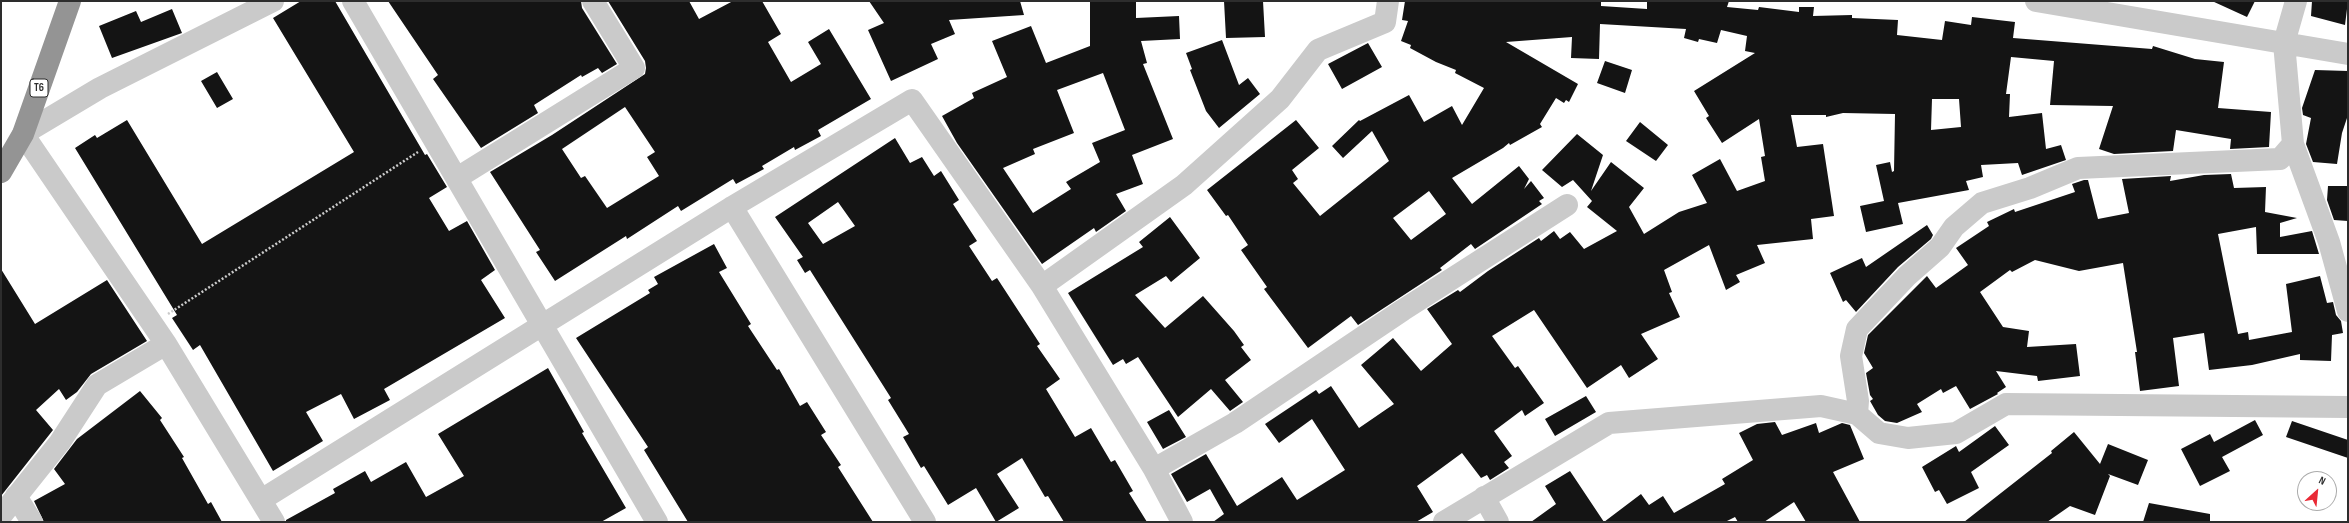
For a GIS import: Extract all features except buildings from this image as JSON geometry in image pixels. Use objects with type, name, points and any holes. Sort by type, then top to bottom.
[{"type":"highway","name":"T6","points":[[1,172],[23,134],[70,1]]},
{"type":"street","points":[[273,1],[100,88],[23,134],[166,344],[274,522]]},
{"type":"street","points":[[353,1],[657,522]]},
{"type":"street","points":[[457,178],[634,68],[593,1]]},
{"type":"street","points":[[1042,286],[1184,185],[1280,99],[1318,50],[1384,22],[1388,1]]},
{"type":"street","points":[[2036,1],[2348,54]]},
{"type":"street","points":[[2296,1],[2284,43],[2293,144],[2329,242],[2348,311]]},
{"type":"street","points":[[262,500],[542,324],[732,207],[912,100],[1042,286],[1154,469],[1184,522]]},
{"type":"street","points":[[1857,414],[1858,401],[1851,356],[1858,329],[1907,276],[1940,247],[1954,226],[1982,203],[2030,188],[2078,168],[2280,159],[2293,144]]},
{"type":"street","points":[[1154,469],[1235,423],[1403,310],[1567,205]]},
{"type":"street","points":[[732,207],[925,522]]},
{"type":"street","points":[[976,210],[1042,286]]},
{"type":"street","points":[[1,516],[60,442],[97,385],[166,344]]},
{"type":"street","points":[[1444,522],[1609,422],[1821,406],[1857,414],[1879,433],[1908,438],[1956,434],[2006,404],[2348,407]]},
{"type":"street","points":[[16,496],[32,522]]},
{"type":"street","points":[[1484,497],[1498,522]]},
{"type":"path","points":[[153,324],[435,141]]}]
